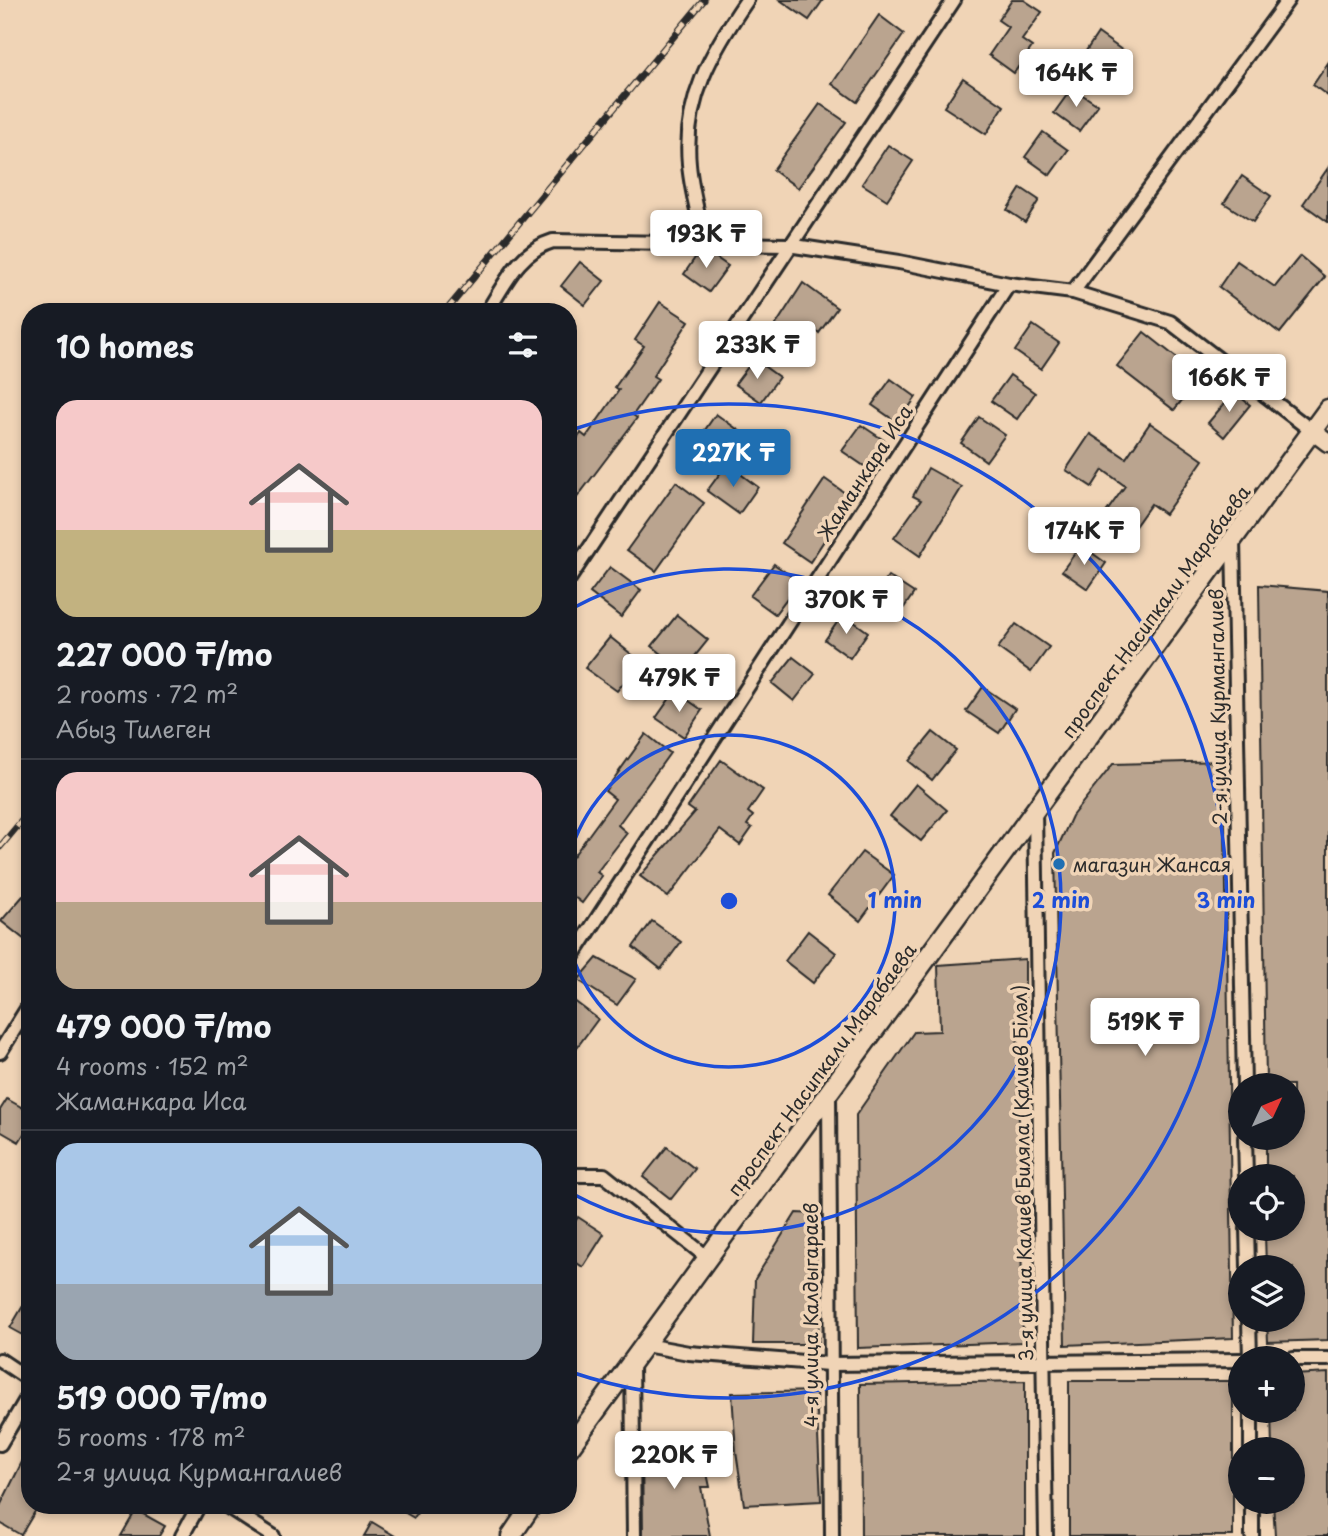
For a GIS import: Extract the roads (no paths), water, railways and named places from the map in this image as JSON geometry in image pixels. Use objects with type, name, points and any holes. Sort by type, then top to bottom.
[{"type":"main road","name":"проспект Насипкали Марабаева","points":[[577,1437],[1328,409]]},
{"type":"main road","points":[[512,1536],[525,1514]]},
{"type":"street","points":[[705,244],[689,164],[690,110],[699,82],[717,44],[747,0]]},
{"type":"street","points":[[577,567],[788,245],[954,0]]},
{"type":"street","points":[[1073,292],[1288,0]]},
{"type":"street","points":[[493,303],[522,258],[535,247],[553,241],[788,245],[898,262],[1009,284],[1073,292],[1170,322],[1328,443]]},
{"type":"street","name":"Жаманкара Иса","points":[[577,950],[1009,284]]},
{"type":"street","name":"2-я улица Курмангалиев","points":[[1233,539],[1244,1073]]},
{"type":"street","name":"3-я улица Калиев Биляла (Қалиев Біләл)","points":[[1035,810],[1046,1536]]},
{"type":"street","points":[[0,1052],[21,1018]]},
{"type":"street","name":"4-я улица Калдыгараев","points":[[829,1094],[832,1536]]},
{"type":"street","points":[[577,1175],[604,1175],[708,1258]]},
{"type":"street","points":[[645,1345],[689,1353],[829,1364],[1228,1360]]},
{"type":"street","points":[[1305,1359],[1328,1359]]},
{"type":"street","points":[[0,1360],[21,1374]]},
{"type":"street","points":[[632,1361],[634,1536]]},
{"type":"street","points":[[0,1444],[21,1408]]},
{"type":"street","points":[[182,1536],[195,1514]]},
{"type":"street","points":[[239,1514],[273,1536]]},
{"type":"street","points":[[1252,1514],[1252,1536]]},
{"type":"railway","points":[[452,303],[704,0]]},
{"type":"railway","points":[[0,847],[21,822]]},
{"type":"place","name":"магазин Жансая","points":[[1059,864]]}]
